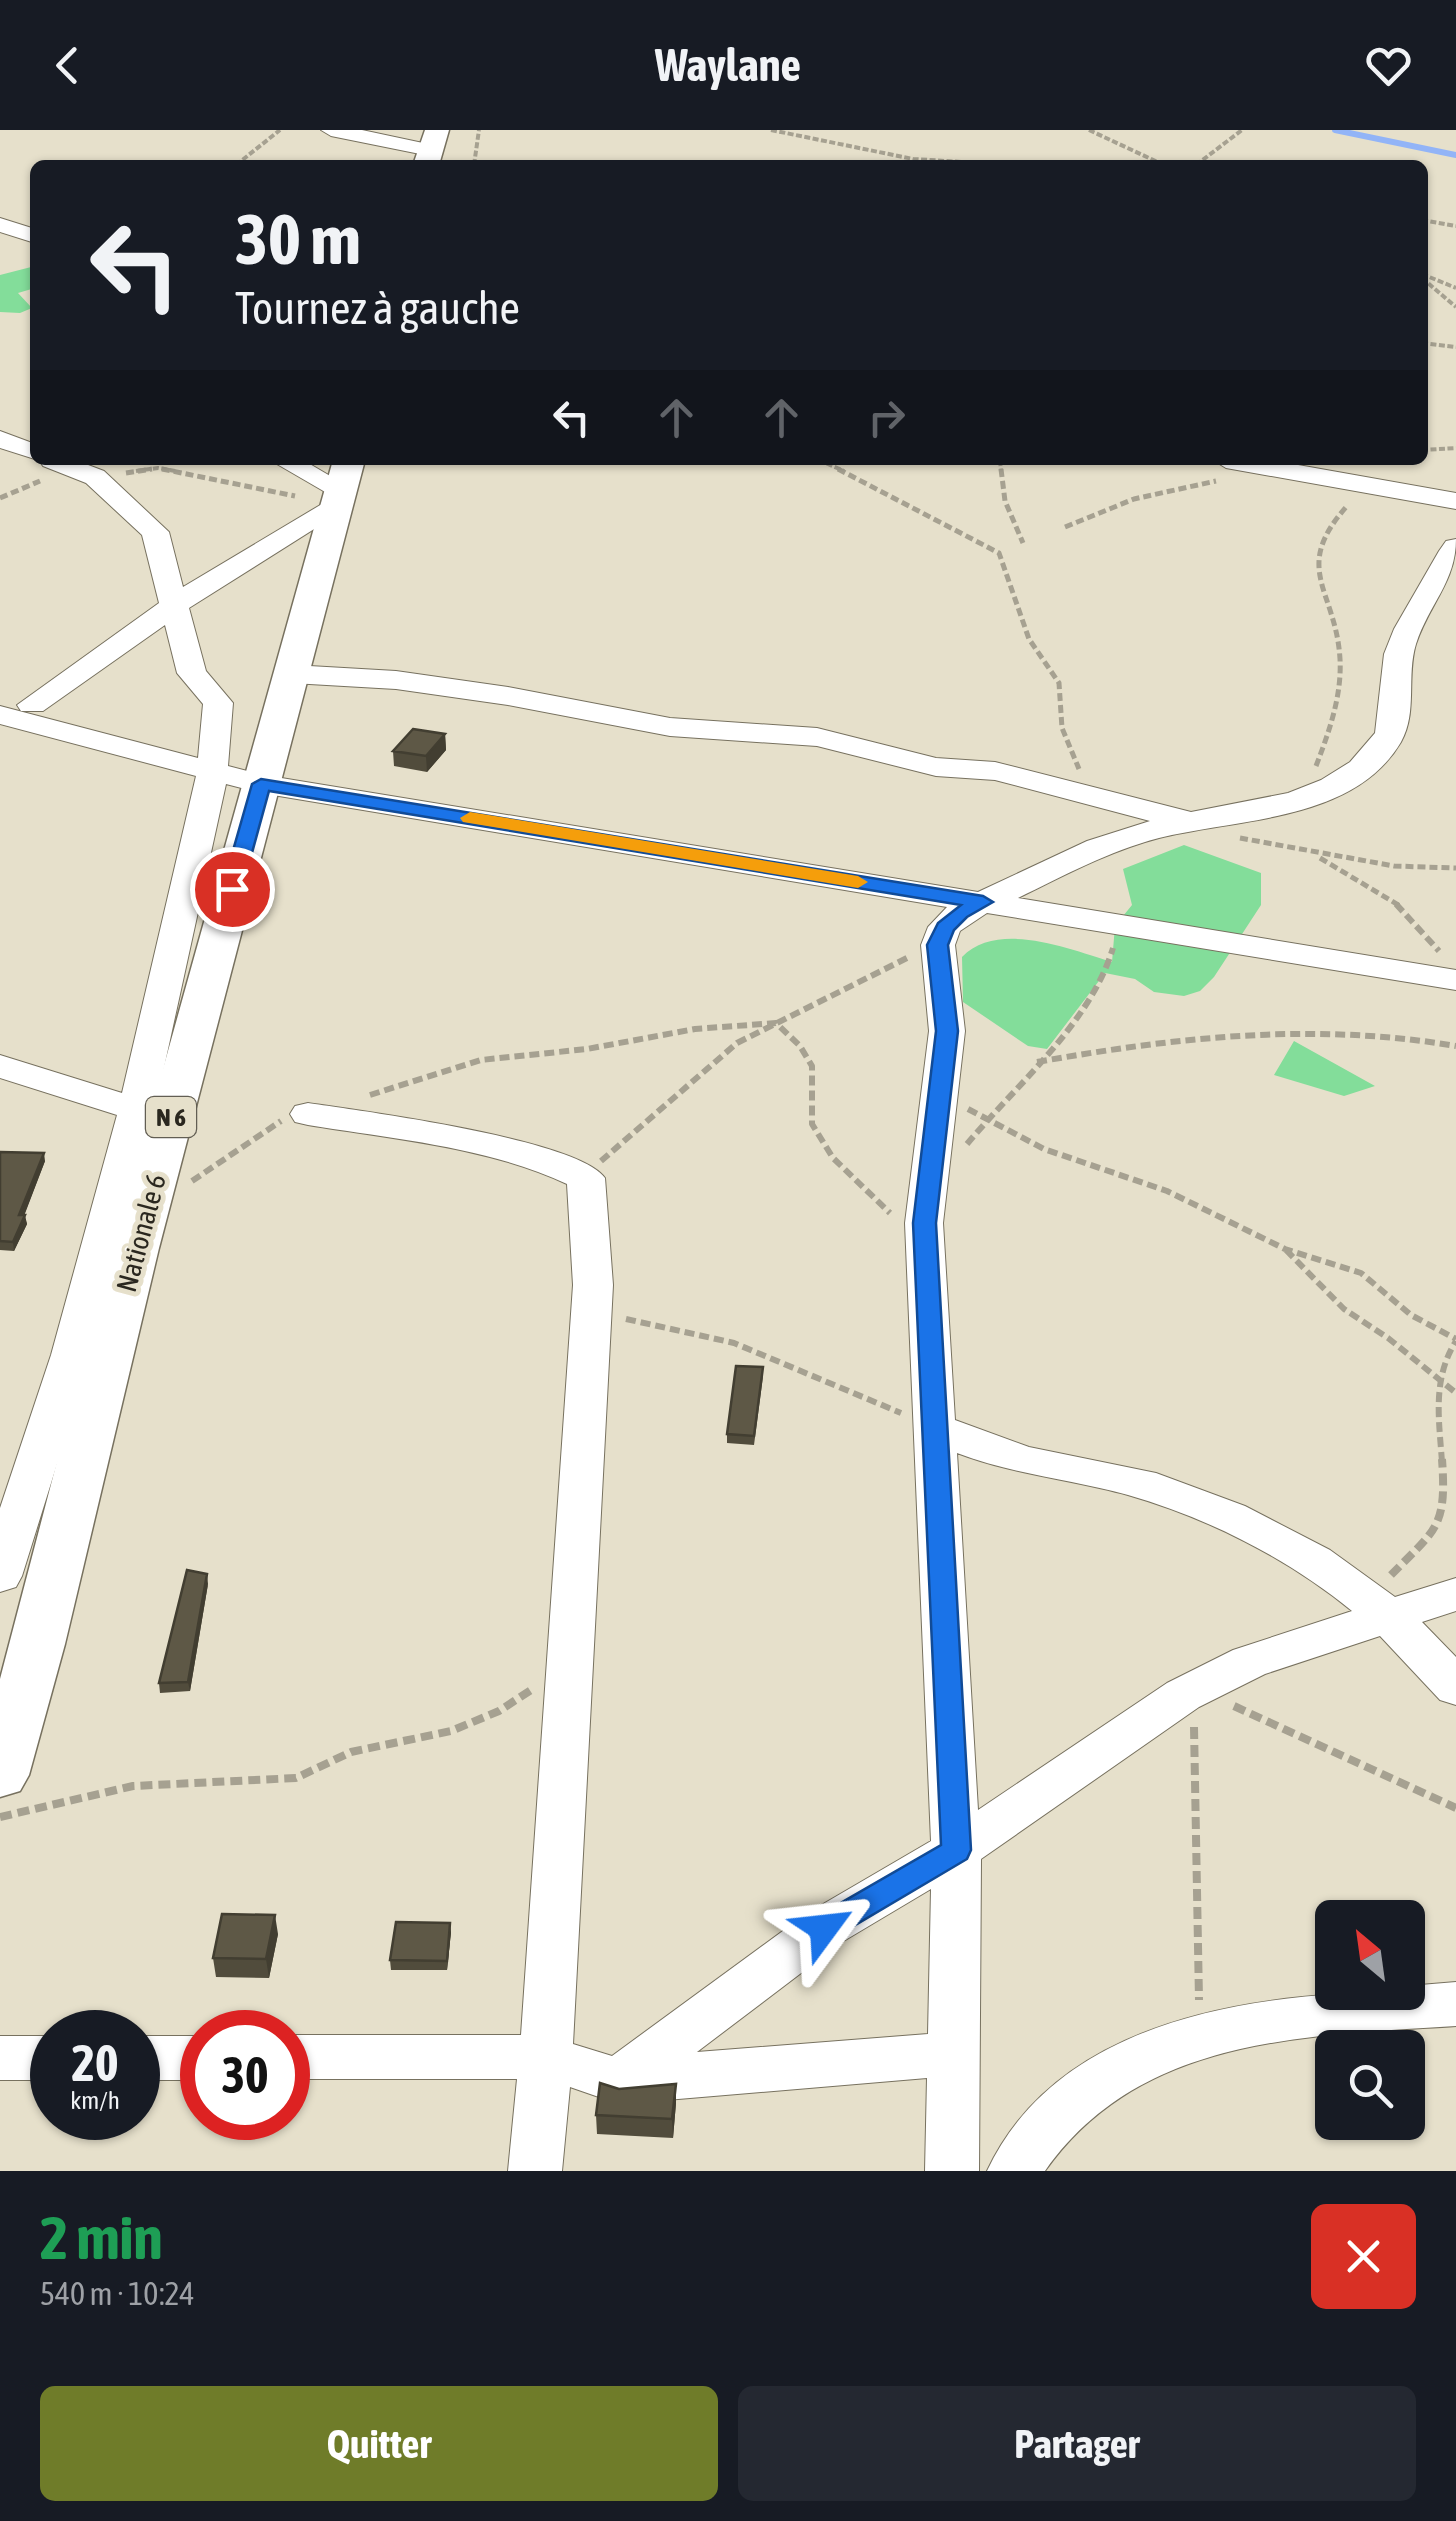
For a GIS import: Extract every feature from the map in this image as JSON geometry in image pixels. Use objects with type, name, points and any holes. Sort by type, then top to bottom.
[{"type":"main road","name":"Nationale 6","points":[[0,1775],[80,1485],[146,1214],[154,1115],[261,784],[342,486]]},
{"type":"street","points":[[331,130],[431,148]]},
{"type":"street","points":[[0,225],[30,234]]},
{"type":"street","points":[[0,439],[30,451]]},
{"type":"street","points":[[0,1576],[12,1502],[70,1355],[154,1115],[211,771],[218,703],[192,673],[155,532],[95,477],[65,465]]},
{"type":"street","points":[[32,706],[171,604],[277,536],[342,486],[294,465]]},
{"type":"street","points":[[1229,469],[1372,486],[1456,501]]},
{"type":"street","points":[[952,2171],[956,1850],[925,1247],[927,1194],[947,1031],[938,945],[945,927],[960,913],[1118,840],[1287,801],[1346,782],[1387,741],[1398,697],[1398,656],[1440,567],[1456,547]]},
{"type":"street","points":[[292,674],[396,680],[508,696],[670,727],[817,737],[936,767],[995,771],[1192,822]]},
{"type":"street","points":[[0,714],[261,784],[983,902],[1453,973]]},
{"type":"street","points":[[0,1066],[154,1115]]},
{"type":"street","points":[[308,1114],[439,1135],[549,1161],[586,1178],[592,1284],[546,2057],[535,2171]]},
{"type":"street","points":[[934,1428],[1014,1458],[1139,1483],[1232,1516],[1378,1606],[1456,1688]]},
{"type":"street","points":[[12,1502],[80,1485]]},
{"type":"street","points":[[619,2081],[824,1928],[956,1850],[1194,1688],[1378,1606],[1456,1594]]},
{"type":"street","points":[[1014,2171],[1062,2110],[1133,2058],[1230,2028],[1456,2004]]},
{"type":"street","points":[[310,2058],[546,2057],[619,2081],[954,2054]]},
{"type":"street","points":[[0,2058],[30,2058]]},
{"type":"path","points":[[242,160],[280,130]]},
{"type":"path","points":[[475,160],[479,130]]},
{"type":"path","points":[[776,130],[905,160]]},
{"type":"path","points":[[1089,130],[1153,160]]},
{"type":"path","points":[[1203,160],[1242,130]]},
{"type":"path","points":[[1428,221],[1456,226]]},
{"type":"path","points":[[1428,278],[1456,288]]},
{"type":"path","points":[[1428,281],[1456,307]]},
{"type":"path","points":[[1428,345],[1456,347]]},
{"type":"path","points":[[1428,450],[1456,448]]},
{"type":"path","points":[[1000,465],[1004,501],[1023,543]]},
{"type":"path","points":[[95,477],[158,468],[342,486]]},
{"type":"path","points":[[1065,527],[1229,469]]},
{"type":"path","points":[[1287,801],[1316,768],[1339,697],[1338,642],[1315,570],[1321,540],[1344,509],[1372,486]]},
{"type":"path","points":[[1192,822],[1253,843],[1315,855],[1394,866],[1456,868]]},
{"type":"path","points":[[1315,855],[1364,888],[1400,906],[1453,973]]},
{"type":"path","points":[[586,1178],[606,1155],[737,1043],[938,945]]},
{"type":"path","points":[[146,1214],[268,1128],[481,1060],[587,1049],[695,1029],[776,1023],[800,1046],[812,1066],[812,1124],[833,1158],[925,1247]]},
{"type":"path","points":[[1037,1062],[1154,1040],[1261,1031],[1344,1033],[1456,1046]]},
{"type":"path","points":[[942,1095],[1044,1148],[1167,1192],[1285,1249],[1361,1273],[1410,1316],[1456,1340],[1444,1356],[1440,1380],[1447,1440],[1441,1521],[1378,1606]]},
{"type":"path","points":[[1285,1249],[1344,1309],[1388,1338],[1456,1393]]},
{"type":"path","points":[[592,1284],[624,1319],[734,1343],[934,1428]]},
{"type":"path","points":[[0,1817],[133,1786],[296,1778],[351,1752],[451,1730],[500,1711],[570,1665]]},
{"type":"path","points":[[1200,2038],[1193,1824],[1194,1688],[1456,1808]]},
{"type":"green space","points":[[30,267],[30,289],[18,293],[30,309],[20,313],[0,312],[0,275]]},
{"type":"green space","points":[[1184,845],[1261,873],[1261,905],[1214,977],[1200,991],[1184,996],[1154,992],[1135,979],[1105,973],[1047,1049],[1028,1046],[963,1002],[962,957],[995,940],[1035,941],[1112,962],[1115,926],[1132,905],[1123,869]]},
{"type":"green space","points":[[1294,1041],[1375,1086],[1344,1096],[1274,1075]]},
{"type":"building","points":[[413,729],[445,734],[426,756],[393,751]]},
{"type":"building","points":[[0,1152],[44,1153],[19,1215],[25,1215],[13,1242],[0,1241]]},
{"type":"building","points":[[736,1366],[763,1367],[754,1436],[727,1434]]},
{"type":"building","points":[[187,1570],[207,1574],[188,1682],[159,1683]]},
{"type":"building","points":[[222,1914],[275,1915],[266,1959],[213,1958]]},
{"type":"building","points":[[396,1922],[450,1923],[447,1961],[390,1960]]},
{"type":"building","points":[[600,2083],[619,2089],[676,2084],[672,2119],[596,2115]]},
{"type":"waterway","points":[[1335,130],[1456,155]]},
{"type":"slow traffic","points":[[470,818],[858,882]]},
{"type":"route","points":[[232,889],[261,784],[983,902],[960,913],[945,927],[938,945],[947,1031],[924,1223],[956,1850],[824,1928]]}]
